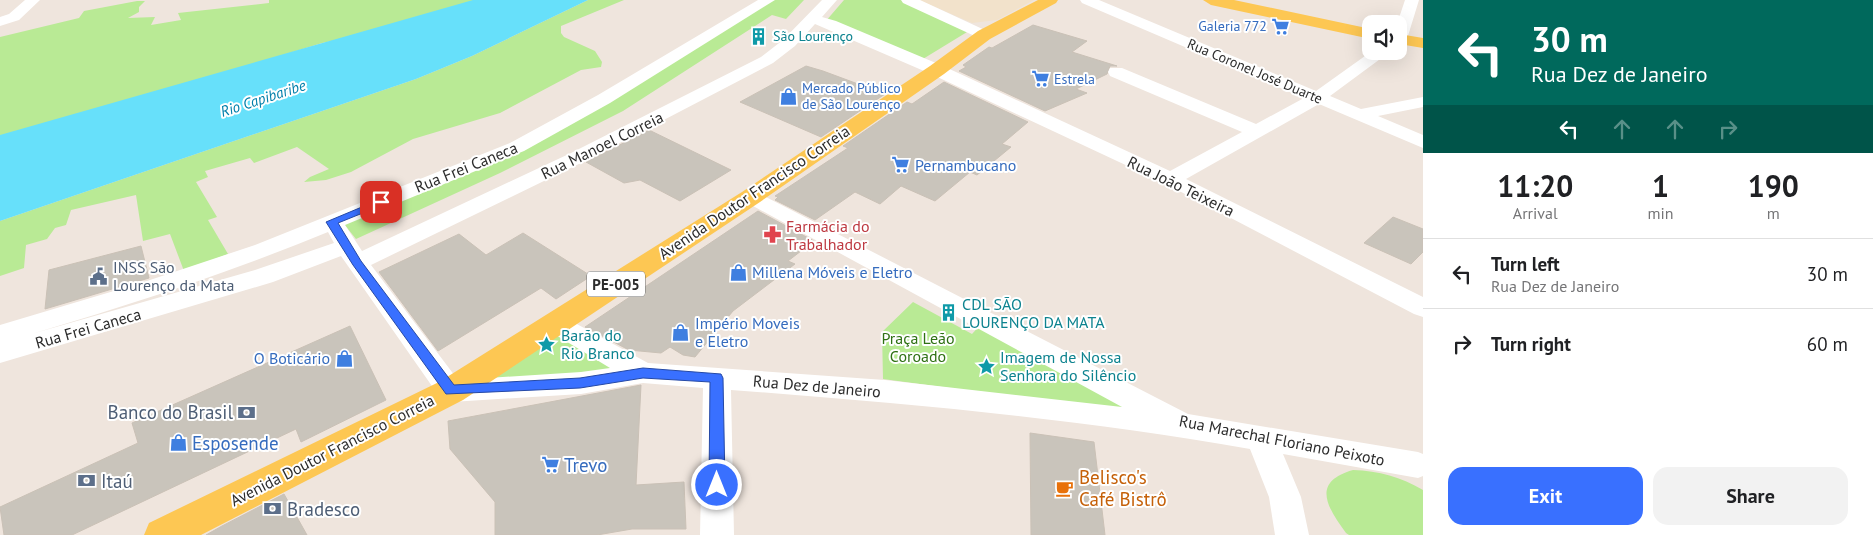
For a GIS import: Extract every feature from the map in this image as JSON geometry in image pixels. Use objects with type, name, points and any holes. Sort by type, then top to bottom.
[{"type":"main road","name":"Avenida Doutor Francisco Correia","points":[[163,535],[450,391],[751,197],[984,35],[1050,0]]},
{"type":"main road","points":[[1211,0],[1362,32]]},
{"type":"main road","points":[[1407,40],[1423,43]]},
{"type":"street","points":[[0,22],[14,17],[34,0]]},
{"type":"street","name":"Rua Frei Caneca","points":[[0,334],[207,270],[485,161],[533,139],[768,0]]},
{"type":"street","name":"Rua Manoel Correia","points":[[352,254],[578,158],[753,68],[778,52],[830,0]]},
{"type":"street","points":[[908,0],[984,35]]},
{"type":"street","name":"Rua Coronel José Duarte","points":[[1087,0],[1423,142]]},
{"type":"street","points":[[1407,15],[1412,0]]},
{"type":"street","name":"Rua João Teixeira","points":[[812,19],[830,24],[936,70],[1171,180],[1423,308]]},
{"type":"street","points":[[1171,180],[1317,98],[1370,60]]},
{"type":"street","points":[[1116,72],[1257,131]]},
{"type":"street","points":[[1358,115],[1423,102]]},
{"type":"street","name":"Rua Marechal Floriano Peixoto","points":[[751,197],[1182,425],[1260,437],[1421,467]]},
{"type":"street","points":[[331,222],[450,391]]},
{"type":"street","name":"Rua Frei Caneca","points":[[0,353],[255,279],[352,254]]},
{"type":"street","points":[[555,323],[594,347],[643,373]]},
{"type":"street","name":"Rua Dez de Janeiro","points":[[450,391],[580,383],[643,373],[885,392],[1182,425]]},
{"type":"street","points":[[716,535],[717,378]]},
{"type":"street","points":[[1260,437],[1283,490],[1292,522],[1292,535]]},
{"type":"shaded area","points":[[919,0],[1034,0],[997,20],[972,23]]},
{"type":"green space","points":[[269,0],[486,0],[391,29],[322,43],[0,142],[0,37],[79,18],[84,11],[137,1],[145,1],[139,7],[139,12],[128,18],[155,17],[151,25],[181,20],[178,13],[269,3]]},
{"type":"green space","points":[[588,0],[624,0],[561,26],[561,33],[564,37],[595,51],[602,62],[601,67],[581,70],[500,113],[413,139],[351,172],[326,180],[304,182],[310,177],[329,169],[297,147],[254,163],[250,158],[205,171],[208,177],[196,182],[217,217],[208,220],[228,254],[184,271],[170,234],[143,241],[136,195],[71,210],[66,225],[55,228],[47,239],[26,245],[24,268],[0,276],[0,221],[416,79],[472,56]]},
{"type":"green space","points":[[773,0],[804,0],[786,19],[772,15],[623,111],[500,173],[356,239],[340,219],[461,171]]},
{"type":"green space","points":[[844,0],[908,0],[972,29],[918,62],[825,22]]},
{"type":"green space","name":"Praça Leão Coroado","points":[[913,302],[972,334],[982,323],[1125,403],[1121,411],[883,379],[882,332]]},
{"type":"green space","points":[[555,323],[643,373],[451,391]]},
{"type":"green space","points":[[1353,470],[1390,476],[1423,490],[1423,535],[1349,535],[1346,533],[1329,505],[1327,488],[1340,475]]},
{"type":"water","name":"Rio Capibaribe","points":[[473,0],[588,0],[472,56],[416,79],[0,221],[0,135]]},
{"type":"building","points":[[1033,25],[1087,41],[1072,52],[1117,66],[1110,66],[1107,74],[1076,89],[1087,93],[1045,111],[959,71],[966,67],[963,65],[989,47],[992,48]]},
{"type":"building","points":[[806,66],[885,94],[821,137],[740,102]]},
{"type":"building","points":[[944,82],[1028,122],[1002,144],[1011,147],[977,175],[970,172],[935,201],[901,186],[880,204],[855,192],[815,220],[775,200],[778,197],[775,196],[848,148],[843,146],[907,102],[912,104]]},
{"type":"building","points":[[649,130],[731,170],[680,201],[640,180],[624,183],[586,162]]},
{"type":"building","points":[[758,211],[814,241],[788,261],[795,264],[733,311],[695,357],[683,355],[670,347],[661,353],[629,350],[585,327]]},
{"type":"building","points":[[1393,217],[1423,229],[1423,252],[1411,264],[1364,243]]},
{"type":"building","points":[[523,233],[591,276],[556,299],[541,288],[438,351],[379,272],[459,234],[486,255]]},
{"type":"building","name":"INSS São Lourenço da Mata","points":[[141,246],[149,278],[45,309],[49,270]]},
{"type":"building","points":[[350,326],[386,400],[301,442],[296,429],[72,535],[4,535],[0,507],[138,443],[132,423]]},
{"type":"building","name":"Trevo","points":[[641,385],[636,485],[684,482],[686,529],[632,529],[597,535],[495,535],[495,502],[450,449],[448,421]]},
{"type":"building","name":"Belisco's Café Bistrô","points":[[1030,433],[1094,442],[1105,535],[1031,535]]},
{"type":"building","name":"Bradesco","points":[[284,494],[307,535],[206,535],[222,526]]},
{"type":"place","name":"Galeria 772","points":[[1281,26]]},
{"type":"place","name":"São Lourenço","points":[[759,36]]},
{"type":"place","name":"Estrela","points":[[1040,79]]},
{"type":"place","name":"Mercado Público de São Lourenço","points":[[788,96]]},
{"type":"place","name":"Pernambucano","points":[[901,165]]},
{"type":"place","name":"Farmácia do Trabalhador","points":[[772,235]]},
{"type":"place","name":"Millena Móveis e Eletro","points":[[738,272]]},
{"type":"place","name":"INSS São Lourenço da Mata","points":[[99,276]]},
{"type":"place","name":"CDL SÃO LOURENÇO DA MATA","points":[[948,313]]},
{"type":"place","name":"Império Moveis e Eletro","points":[[681,332]]},
{"type":"place","name":"Barão do Rio Branco","points":[[547,344]]},
{"type":"place","name":"O Boticário","points":[[344,358]]},
{"type":"place","name":"Imagem de Nossa Senhora do Silêncio","points":[[986,366]]},
{"type":"place","name":"Banco do Brasil","points":[[247,412]]},
{"type":"place","name":"Esposende","points":[[178,443]]},
{"type":"place","name":"Trevo","points":[[550,465]]},
{"type":"place","name":"Itaú","points":[[87,481]]},
{"type":"place","name":"Belisco's Café Bistrô","points":[[1065,488]]},
{"type":"place","name":"Bradesco","points":[[273,509]]},
{"type":"route","points":[[381,202],[331,222],[339,231],[357,263],[450,391],[580,383],[643,373],[717,378],[717,485]]}]
